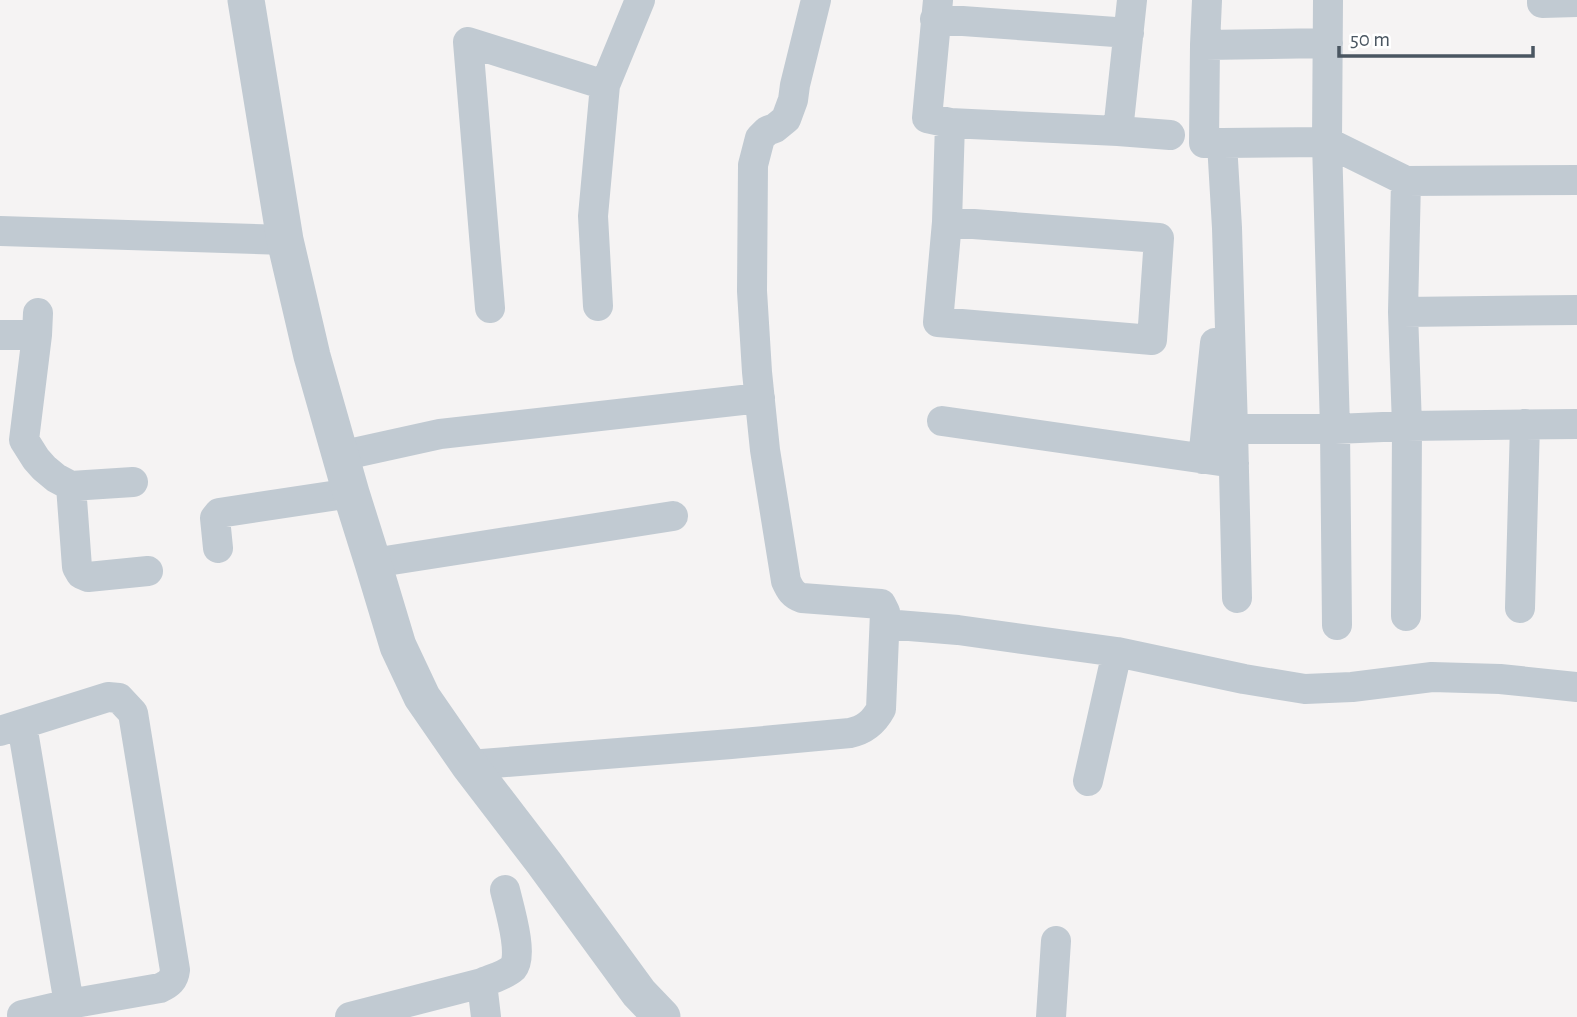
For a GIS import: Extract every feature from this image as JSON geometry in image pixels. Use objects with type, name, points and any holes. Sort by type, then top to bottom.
[{"type":"street","points":[[246,0],[285,240],[312,356],[398,646],[422,697],[469,765],[639,993],[662,1017]]},
{"type":"street","points":[[598,306],[593,216],[605,85],[640,0]]},
{"type":"street","points":[[469,765],[860,731],[876,718],[881,709],[885,612],[881,604],[802,598],[789,589],[765,450],[760,398],[752,291],[753,165],[760,138],[786,119],[793,100],[816,0]]},
{"type":"street","points":[[1118,131],[1132,0]]},
{"type":"street","points":[[1207,0],[1205,143],[1327,142],[1406,181],[1577,180]]},
{"type":"street","points":[[1328,0],[1327,142],[1337,625]]},
{"type":"street","points":[[1542,0],[1542,3],[1577,2]]},
{"type":"street","points":[[1129,33],[937,10],[927,118],[950,122],[1170,135]]},
{"type":"street","points":[[490,308],[468,42],[605,85]]},
{"type":"street","points":[[1205,45],[1328,43]]},
{"type":"street","points":[[947,222],[1159,238],[1152,340],[937,322],[947,222],[950,122]]},
{"type":"street","points":[[1222,143],[1227,228],[1237,598]]},
{"type":"street","points":[[1406,181],[1403,312],[1407,426],[1406,616]]},
{"type":"street","points":[[1203,458],[1227,228]]},
{"type":"street","points":[[0,231],[285,240]]},
{"type":"street","points":[[1403,312],[1577,310]]},
{"type":"street","points":[[0,335],[38,324],[12,440],[56,478],[71,486],[133,482]]},
{"type":"street","points":[[340,456],[440,434],[760,398]]},
{"type":"street","points":[[942,421],[1234,463]]},
{"type":"street","points":[[1520,608],[1525,424]]},
{"type":"street","points":[[1233,429],[1577,424]]},
{"type":"street","points":[[71,486],[77,567],[81,574],[88,577],[148,571]]},
{"type":"street","points":[[218,548],[215,518],[219,513],[351,493]]},
{"type":"street","points":[[373,563],[673,516]]},
{"type":"street","points":[[885,624],[958,630],[1117,652],[1305,689],[1352,687],[1432,677],[1500,679],[1577,687]]},
{"type":"street","points":[[1088,780],[1117,652]]},
{"type":"street","points":[[22,1015],[160,988],[167,985],[174,975],[136,724],[133,713],[119,698],[108,697],[11,728],[69,1004]]},
{"type":"street","points":[[350,1017],[482,983],[512,970],[518,951],[505,890]]},
{"type":"street","points":[[1051,1017],[1056,941]]},
{"type":"street","points":[[482,983],[486,1017]]}]
